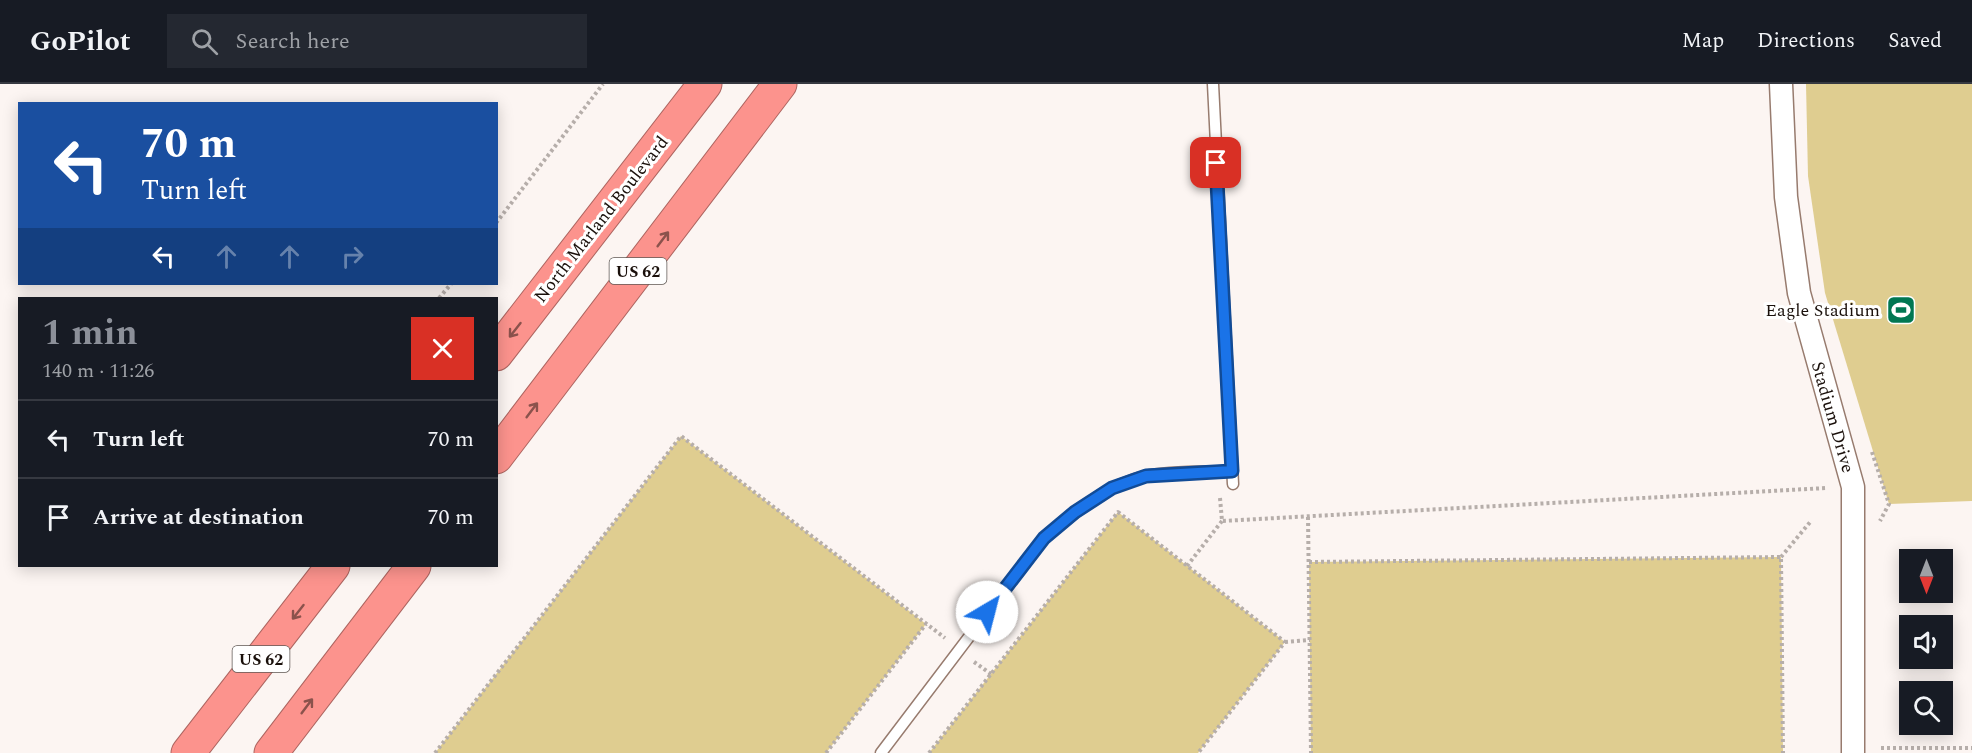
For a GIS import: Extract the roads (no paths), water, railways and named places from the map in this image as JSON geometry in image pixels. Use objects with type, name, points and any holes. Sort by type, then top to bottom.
[{"type":"highway","name":"North Marland Boulevard","points":[[498,351],[705,84]]},
{"type":"highway","name":"US 62","points":[[498,454],[780,84]]},
{"type":"highway","name":"US 62","points":[[188,753],[332,567]]},
{"type":"highway","points":[[272,753],[413,567]]},
{"type":"street","name":"Stadium Drive","points":[[1781,84],[1786,197],[1799,293],[1853,487],[1853,753]]},
{"type":"lane","points":[[1213,84],[1233,484]]},
{"type":"lane","points":[[880,753],[1044,538],[1075,512],[1112,488],[1146,476],[1232,471]]},
{"type":"place","name":"Eagle Stadium","points":[[1901,310]]}]
